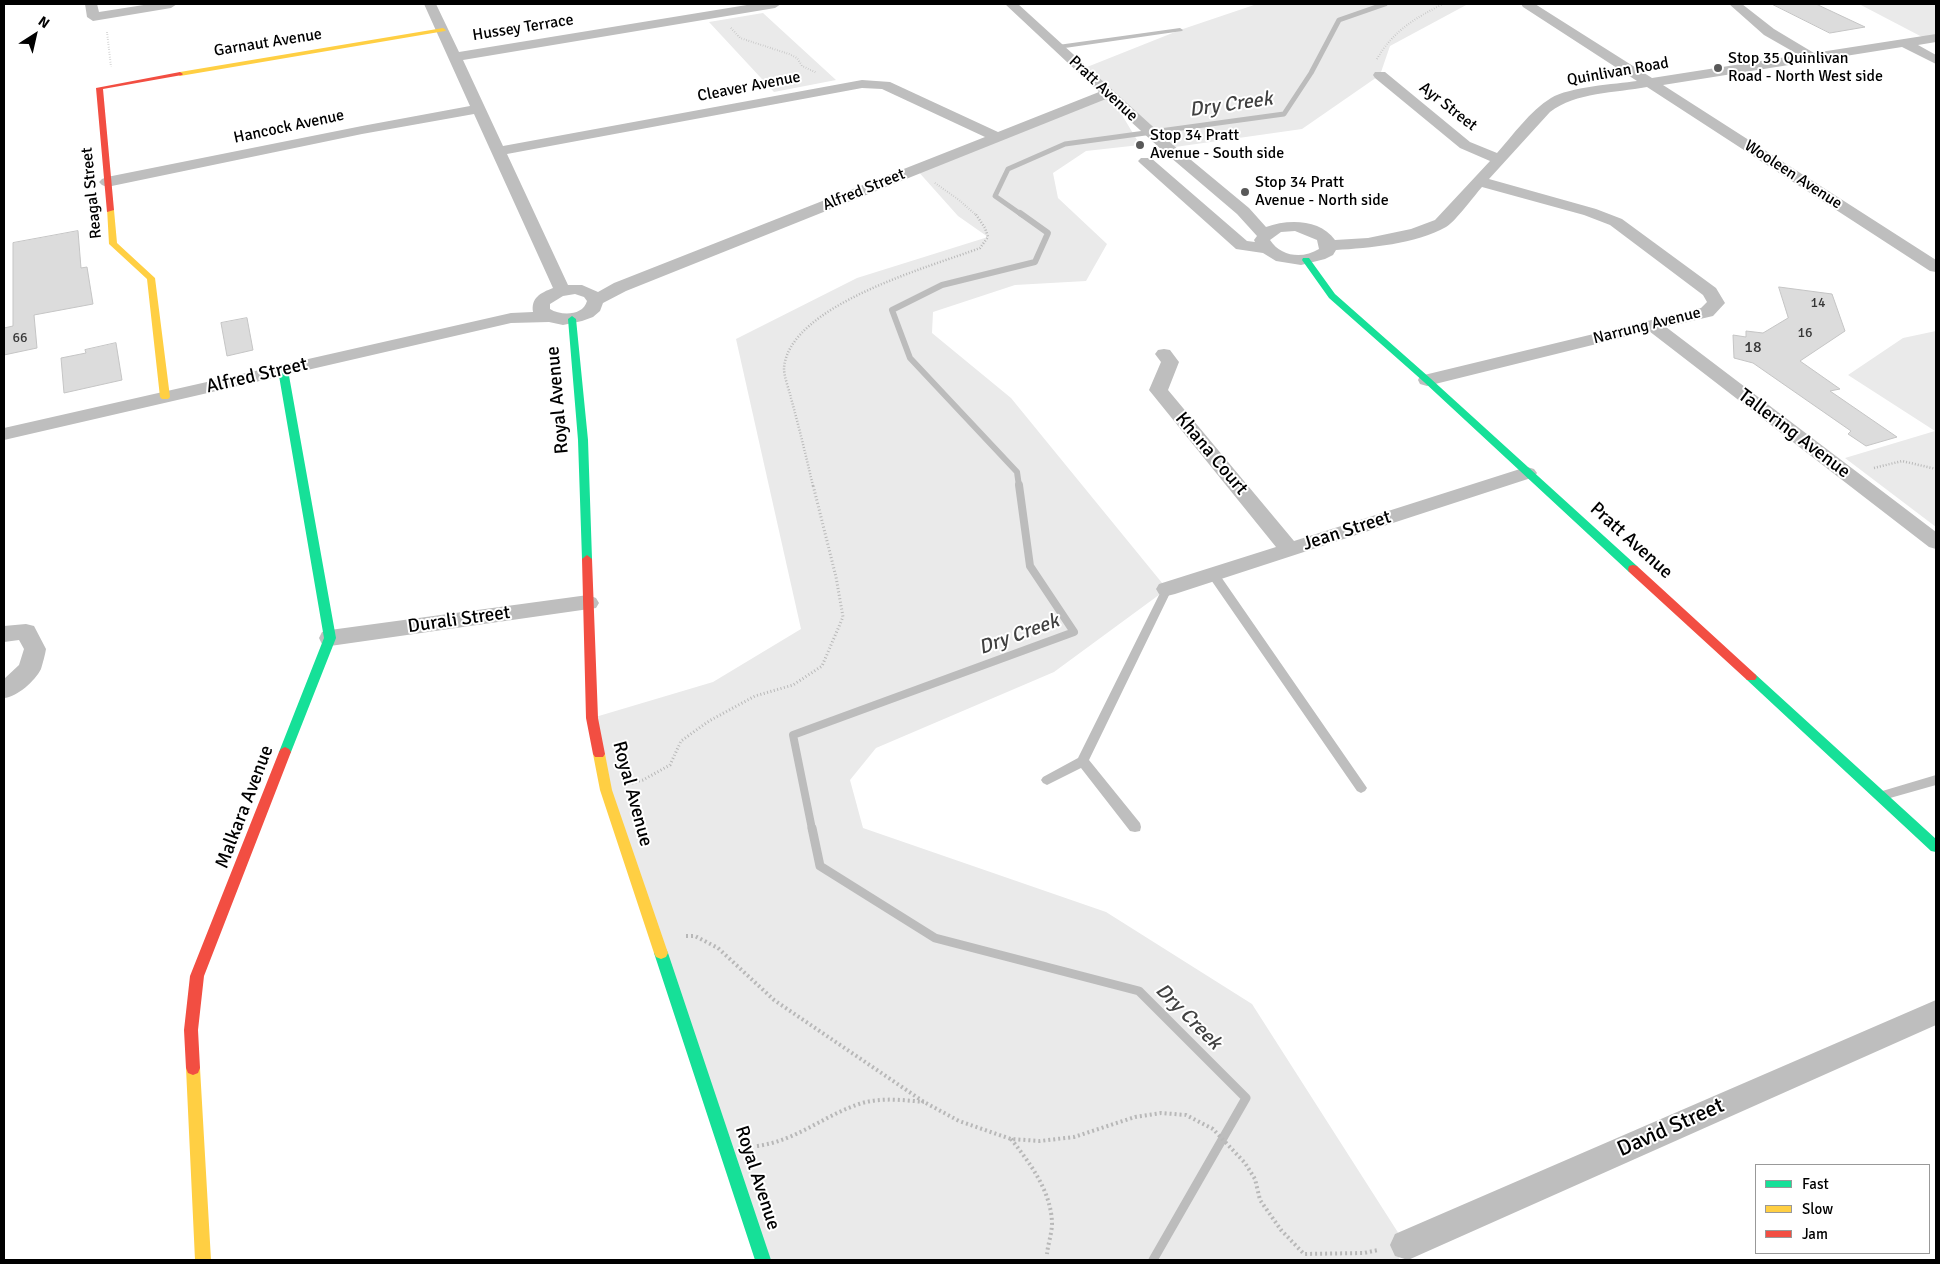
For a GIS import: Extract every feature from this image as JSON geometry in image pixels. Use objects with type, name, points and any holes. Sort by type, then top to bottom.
[{"type":"street","points":[[91,4],[93,17],[171,4]]},
{"type":"street","points":[[430,4],[562,290]]},
{"type":"street","name":"Hussey Terrace","points":[[455,57],[775,4]]},
{"type":"street","name":"Pratt Avenue","points":[[1011,4],[1168,148],[1243,211],[1269,237]]},
{"type":"street","name":"Wooleen Avenue","points":[[1527,4],[1936,267]]},
{"type":"street","points":[[1735,4],[1769,32],[1813,58]]},
{"type":"street","name":"Garnaut Avenue","points":[[99,88],[443,30]]},
{"type":"street","name":"Quinlivan Road","points":[[1329,245],[1368,243],[1416,233],[1441,223],[1545,109],[1557,100],[1936,38]]},
{"type":"street","points":[[1904,43],[1936,60]]},
{"type":"street","name":"Ayr Street","points":[[1380,75],[1465,144],[1499,159]]},
{"type":"street","name":"Cleaver Avenue","points":[[499,152],[862,84],[885,85],[998,137]]},
{"type":"street","name":"Reagal Street","points":[[99,88],[113,244],[151,278],[165,397]]},
{"type":"street","name":"Alfred Street","points":[[4,434],[545,310],[572,319],[592,310],[592,296],[620,287],[1108,93]]},
{"type":"street","name":"Hancock Avenue","points":[[108,182],[362,130],[479,109]]},
{"type":"street","points":[[1146,161],[1242,246],[1269,237],[1303,228],[1326,238],[1329,245],[1327,251],[1321,256],[1306,260],[1282,257],[1269,237]]},
{"type":"street","name":"Narrung Avenue","points":[[1427,380],[1707,312],[1716,304],[1710,292],[1616,222],[1590,212],[1478,182]]},
{"type":"street","name":"Pratt Avenue","points":[[1306,260],[1332,296],[1427,380],[1936,847]]},
{"type":"street","points":[[545,310],[549,295],[562,290],[576,289],[592,296]]},
{"type":"street","name":"Royal Avenue","points":[[572,319],[583,440],[592,718],[606,790],[763,1260]]},
{"type":"street","name":"Tallering Avenue","points":[[1652,325],[1936,542]]},
{"type":"street","name":"Khana Court","points":[[1164,354],[1170,362],[1158,390],[1290,550]]},
{"type":"street","points":[[283,370],[330,638]]},
{"type":"street","name":"Jean Street","points":[[1167,589],[1527,473]]},
{"type":"street","name":"Durali Street","points":[[330,638],[588,603]]},
{"type":"street","points":[[4,634],[26,632],[35,648],[29,669],[7,690],[4,690]]},
{"type":"street","name":"Malkara Avenue","points":[[203,1260],[191,1030],[197,976],[330,638]]},
{"type":"street","name":"David Street","points":[[1406,1245],[1936,1012]]},
{"type":"lane","points":[[1058,47],[1180,30]]},
{"type":"lane","points":[[1213,574],[1360,788]]},
{"type":"lane","points":[[1047,780],[1083,761],[1167,589]]},
{"type":"lane","points":[[1083,761],[1135,827]]},
{"type":"lane","points":[[1880,796],[1936,780]]},
{"type":"path","points":[[1380,75],[1374,64],[1385,44],[1405,24],[1444,4]]},
{"type":"path","points":[[727,12],[731,17],[731,29],[735,35],[748,42],[797,58],[802,66],[818,74],[834,89]]},
{"type":"path","points":[[104,15],[114,86]]},
{"type":"path","points":[[606,790],[643,780],[670,765],[681,740],[709,721],[755,696],[793,685],[822,666],[843,617],[836,577],[784,369],[788,350],[803,330],[824,314],[864,293],[980,248],[988,237],[985,224],[974,211],[916,169]]},
{"type":"path","points":[[1847,474],[1902,461],[1936,470]]},
{"type":"path","points":[[655,935],[695,936],[718,948],[774,1000],[924,1102],[959,1122],[1011,1139],[1049,1140],[1074,1136],[1135,1117],[1162,1113],[1186,1115],[1213,1129],[1245,1163],[1255,1179],[1260,1200],[1281,1230],[1304,1254],[1364,1253],[1406,1245]]},
{"type":"path","points":[[725,1147],[769,1145],[811,1129],[859,1104],[890,1098],[924,1102]]},
{"type":"path","points":[[1011,1139],[1029,1161],[1047,1198],[1052,1223],[1046,1254]]},
{"type":"shaded area","points":[[1257,4],[1468,4],[1390,46],[1380,75],[1302,129],[1168,148],[1110,95],[1140,145],[1086,151],[1053,173],[1058,198],[1107,244],[1086,281],[1015,285],[933,312],[932,333],[1011,398],[1167,589],[1054,672],[876,748],[850,780],[863,828],[1106,912],[1252,1004],[1406,1245],[1398,1260],[763,1260],[606,790],[592,718],[713,682],[801,629],[736,339],[857,278],[988,237],[958,216],[916,169],[1108,93],[1082,69],[1180,30]]},
{"type":"shaded area","points":[[1859,4],[1936,4],[1936,38],[1926,39]]},
{"type":"shaded area","points":[[763,13],[836,80],[774,92],[709,22]]},
{"type":"shaded area","points":[[1936,331],[1936,527],[1845,458],[1935,431],[1848,375],[1903,338]]},
{"type":"building","points":[[1772,4],[1816,4],[1865,27],[1830,33]]},
{"type":"building","points":[[78,231],[81,268],[87,267],[93,304],[34,315],[37,348],[4,355],[4,328],[13,326],[13,243]]},
{"type":"building","points":[[1779,287],[1832,294],[1845,331],[1800,361],[1840,389],[1830,391],[1897,437],[1866,446],[1848,434],[1851,431],[1753,363],[1734,358],[1733,335],[1746,337],[1746,331],[1763,333],[1788,318]]},
{"type":"building","points":[[247,318],[253,350],[227,356],[221,323]]},
{"type":"building","points":[[116,343],[122,380],[64,393],[61,358],[86,353],[85,350]]},
{"type":"waterway","name":"Dry Creek","points":[[1022,215],[995,196],[1008,169],[1065,144],[1284,114],[1311,73],[1339,20],[1385,4]]},
{"type":"waterway","name":"Dry Creek","points":[[1019,486],[1017,472],[910,358],[892,310],[942,285],[1035,262],[1048,233],[1020,213]]},
{"type":"waterway","name":"Dry Creek","points":[[812,829],[793,735],[1074,632],[1030,566],[1019,485]]},
{"type":"waterway","name":"Dry Creek","points":[[812,828],[820,866],[935,938],[1139,991],[1246,1098],[1153,1260]]},
{"type":"traffic: fast","points":[[1306,260],[1332,296],[1427,380],[1633,569]]},
{"type":"traffic: fast","points":[[572,319],[583,440],[587,559]]},
{"type":"traffic: fast","points":[[283,370],[330,638],[285,752]]},
{"type":"traffic: fast","points":[[1751,677],[1936,847]]},
{"type":"traffic: fast","points":[[661,953],[763,1260]]},
{"type":"traffic: slow","points":[[180,74],[443,30]]},
{"type":"traffic: slow","points":[[110,210],[113,244],[151,278],[165,397]]},
{"type":"traffic: slow","points":[[599,754],[606,790],[661,953]]},
{"type":"traffic: slow","points":[[193,1068],[203,1260]]},
{"type":"traffic: jam","points":[[110,210],[99,88],[180,74]]},
{"type":"traffic: jam","points":[[587,559],[592,718],[599,754]]},
{"type":"traffic: jam","points":[[1633,569],[1751,677]]},
{"type":"traffic: jam","points":[[193,1068],[191,1030],[197,976],[285,752]]},
{"type":"place","name":"Stop 35 Quinlivan Road - North West side","points":[[1718,68]]},
{"type":"place","name":"Stop 34 Pratt Avenue - South side","points":[[1140,145]]},
{"type":"place","name":"Stop 34 Pratt Avenue - North side","points":[[1245,192]]}]
